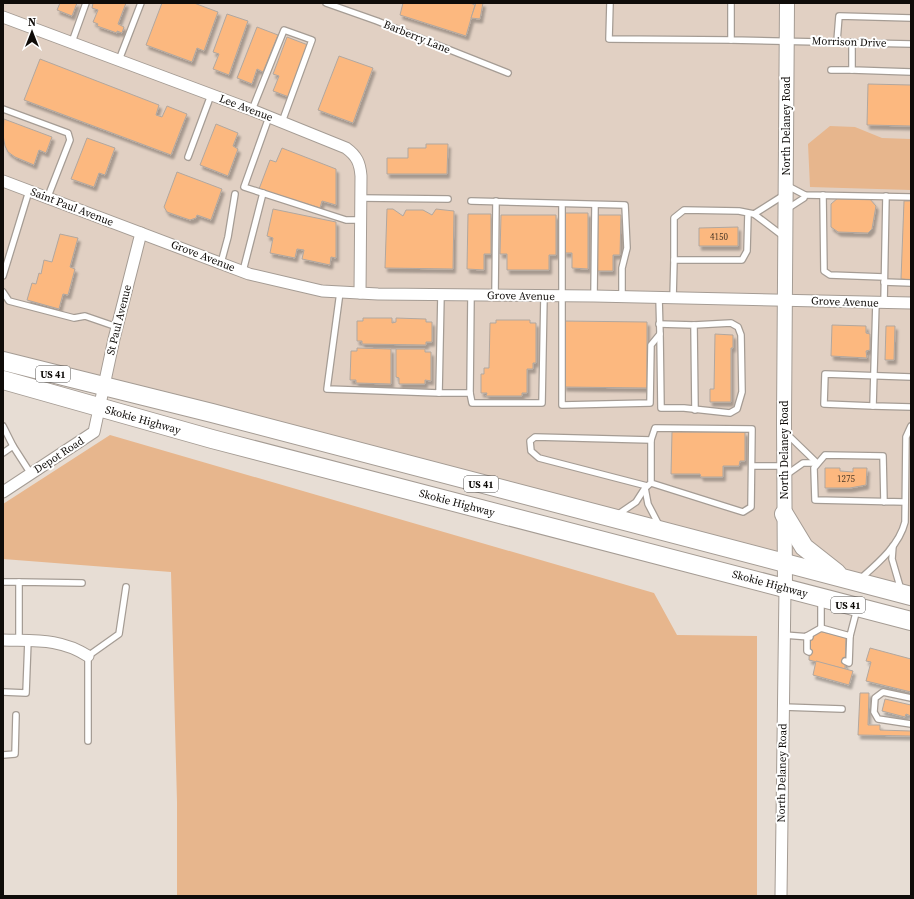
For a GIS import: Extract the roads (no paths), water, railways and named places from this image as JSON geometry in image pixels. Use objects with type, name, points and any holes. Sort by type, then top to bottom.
[{"type":"highway","name":"Skokie Highway","points":[[3,361],[785,562],[907,595]]},
{"type":"highway","name":"Skokie Highway","points":[[3,380],[212,439],[911,621]]},
{"type":"highway","points":[[784,514],[804,547],[851,580]]},
{"type":"street","name":"North Delaney Road","points":[[781,896],[785,588],[784,430],[787,3]]},
{"type":"street","name":"Lee Avenue","points":[[3,17],[252,110],[346,148],[352,152],[357,159],[360,168],[360,293]]},
{"type":"street","name":"Saint Paul Avenue","points":[[3,181],[47,199],[141,233]]},
{"type":"street","name":"Grove Avenue","points":[[141,233],[243,272],[269,280],[307,288],[340,292],[785,300],[911,304]]},
{"type":"street","name":"St Paul Avenue","points":[[99,407],[117,327],[141,233]]},
{"type":"street","name":"Depot Road","points":[[3,492],[94,432],[99,407]]},
{"type":"street","points":[[3,640],[59,642],[71,646],[88,656]]},
{"type":"lane","points":[[72,42],[86,3]]},
{"type":"lane","points":[[119,60],[141,3]]},
{"type":"lane","name":"Barberry Lane","points":[[326,3],[377,21],[508,73]]},
{"type":"lane","name":"Morrison Drive","points":[[610,3],[609,39],[787,40],[911,44]]},
{"type":"lane","points":[[731,3],[731,40]]},
{"type":"lane","points":[[838,41],[839,16],[911,18]]},
{"type":"lane","points":[[252,110],[284,30],[312,40],[282,122]]},
{"type":"lane","points":[[852,42],[852,70]]},
{"type":"lane","points":[[831,70],[911,72]]},
{"type":"lane","points":[[188,157],[211,95]]},
{"type":"lane","points":[[3,109],[68,134],[70,140],[47,199]]},
{"type":"lane","points":[[269,117],[244,186],[346,220],[361,220]]},
{"type":"lane","points":[[674,260],[742,260],[747,251],[751,214],[786,190],[805,195],[911,197]]},
{"type":"lane","points":[[3,276],[29,191]]},
{"type":"lane","points":[[243,272],[263,193]]},
{"type":"lane","points":[[221,263],[228,237],[235,194]]},
{"type":"lane","points":[[785,210],[804,198],[805,195]]},
{"type":"lane","points":[[823,195],[824,272],[830,275],[884,279],[911,283]]},
{"type":"lane","points":[[873,406],[880,303],[884,279],[886,196]]},
{"type":"lane","points":[[361,198],[448,199]]},
{"type":"lane","points":[[471,201],[625,205],[627,248],[622,268],[622,297]]},
{"type":"lane","points":[[495,295],[496,201]]},
{"type":"lane","points":[[562,204],[562,405],[650,403],[651,345],[660,334]]},
{"type":"lane","points":[[594,296],[595,205]]},
{"type":"lane","points":[[673,298],[674,218],[684,210],[751,214],[785,238]]},
{"type":"lane","points":[[3,292],[9,301],[74,318],[85,316],[117,327]]},
{"type":"lane","points":[[340,292],[327,389],[470,393]]},
{"type":"lane","points":[[439,393],[441,295]]},
{"type":"lane","points":[[471,295],[470,393],[472,403],[542,403],[544,296]]},
{"type":"lane","points":[[659,298],[659,324],[661,408],[730,413],[738,409],[742,392],[741,335],[738,327],[731,322],[710,325],[659,324]]},
{"type":"lane","points":[[694,325],[695,410]]},
{"type":"lane","points":[[911,377],[825,374],[824,404],[911,408]]},
{"type":"lane","points":[[3,426],[13,446],[31,474]]},
{"type":"lane","points":[[851,580],[884,558],[903,531],[906,437],[911,426]]},
{"type":"lane","points":[[651,440],[536,437],[530,441],[531,451],[539,458],[648,486],[743,512],[751,507],[752,429],[655,428],[651,440],[648,486],[648,504],[662,531]]},
{"type":"lane","points":[[784,430],[817,463]]},
{"type":"lane","points":[[3,453],[13,446]]},
{"type":"lane","points":[[884,502],[883,456],[825,455],[814,468],[815,500],[884,502],[905,502]]},
{"type":"lane","points":[[752,466],[784,471],[803,463],[817,463]]},
{"type":"lane","points":[[613,518],[636,502],[648,486]]},
{"type":"lane","points":[[894,543],[892,559],[907,595]]},
{"type":"lane","points":[[3,582],[82,584]]},
{"type":"lane","points":[[3,692],[26,693],[19,582]]},
{"type":"lane","points":[[88,740],[88,656],[119,634],[126,587]]},
{"type":"lane","points":[[821,598],[821,628]]},
{"type":"lane","points":[[845,661],[849,663],[848,647],[858,607]]},
{"type":"lane","points":[[784,635],[809,636],[821,628],[850,636]]},
{"type":"lane","points":[[809,636],[807,651],[809,652]]},
{"type":"lane","points":[[911,698],[883,692],[875,698],[874,712],[878,719],[911,724]]},
{"type":"lane","points":[[783,707],[842,709]]},
{"type":"lane","points":[[3,754],[15,754],[16,715]]}]
